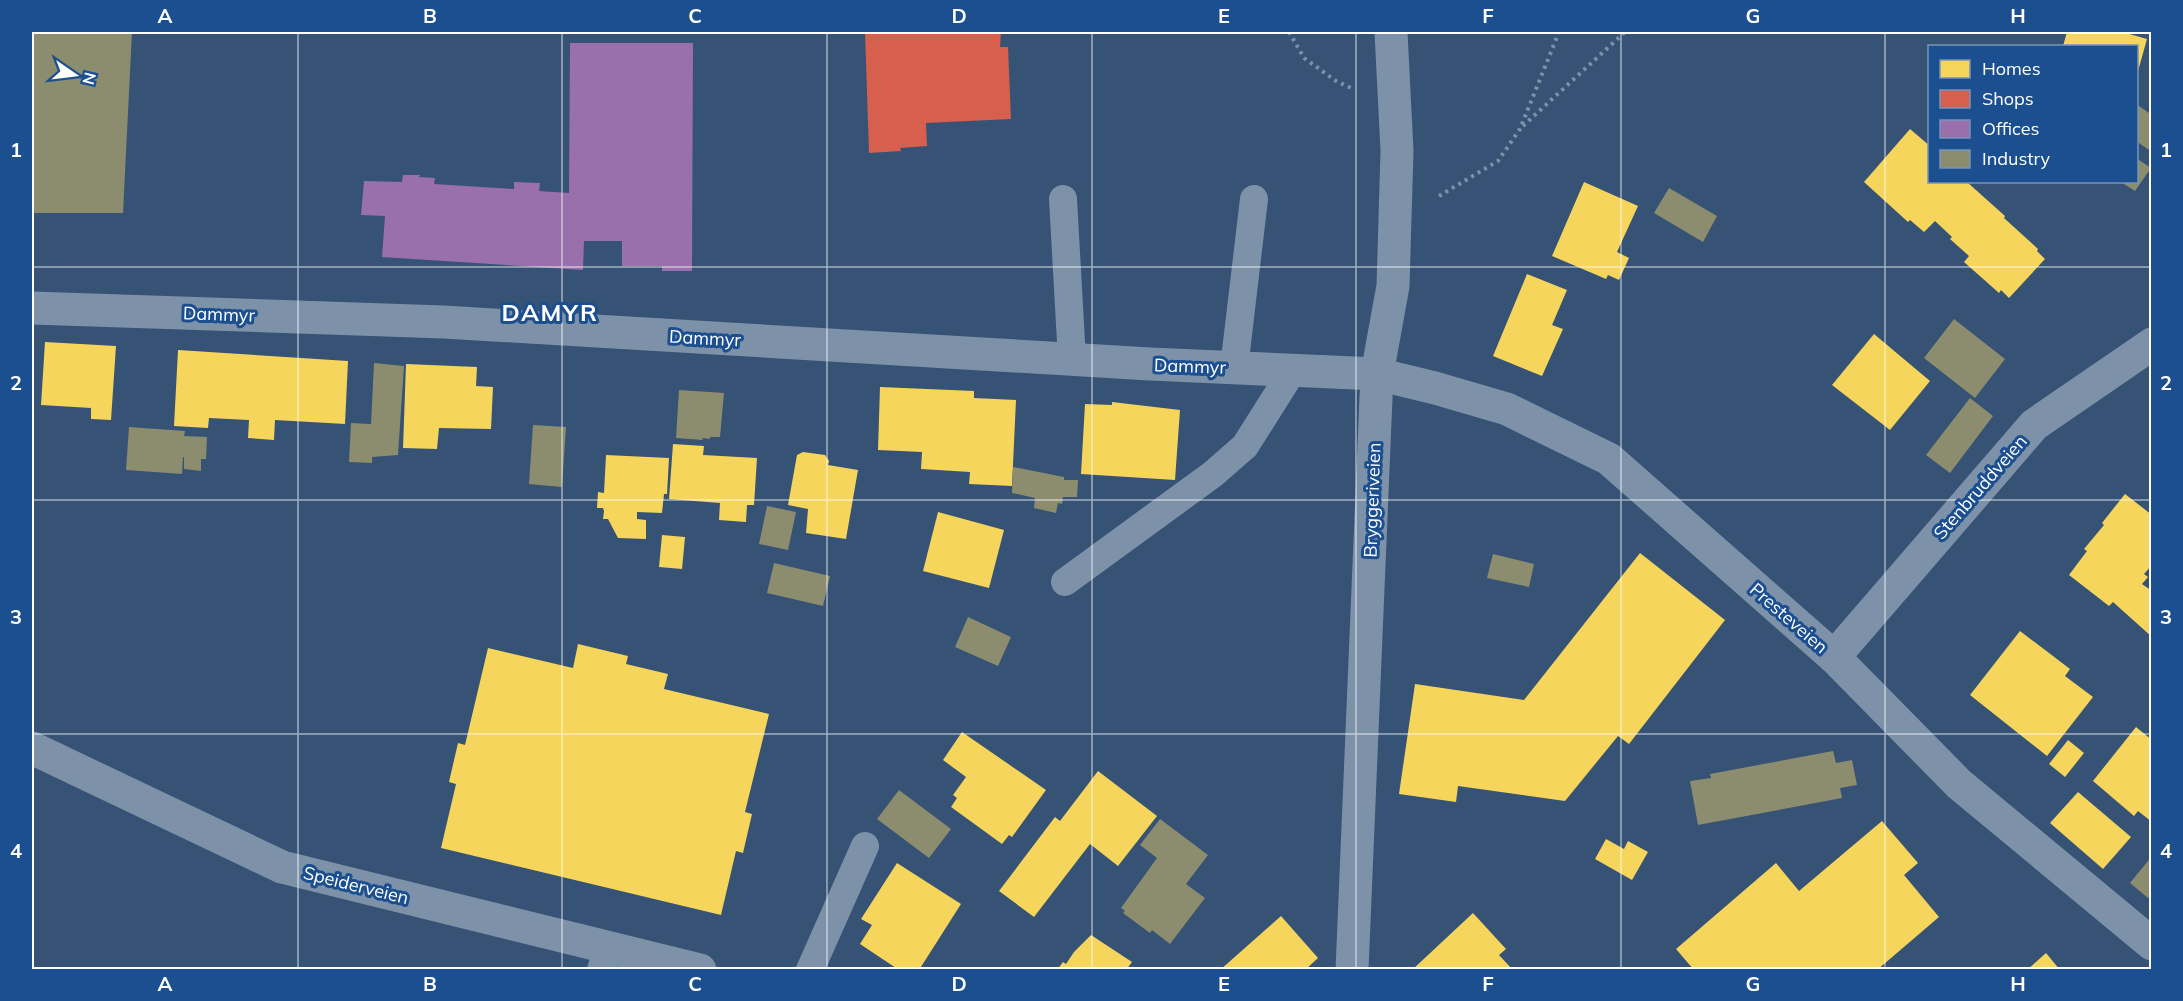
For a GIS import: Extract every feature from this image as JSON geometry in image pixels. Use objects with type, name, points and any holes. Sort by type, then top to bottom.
[{"type":"street","name":"Bryggeriveien","points":[[1352,969],[1377,374],[1393,286],[1397,150],[1390,32]]},
{"type":"street","name":"Dammyr","points":[[32,308],[444,322],[1072,360],[1377,374]]},
{"type":"street","name":"Stenbruddveien","points":[[1834,657],[2034,425],[2151,344]]},
{"type":"street","name":"Presteveien","points":[[1377,374],[1435,387],[1507,409],[1609,459],[1834,657],[1959,784],[2151,944]]},
{"type":"street","name":"Speiderveien","points":[[32,748],[282,867],[604,958],[700,969]]},
{"type":"lane","points":[[1063,199],[1072,360]]},
{"type":"lane","points":[[1234,368],[1254,199]]},
{"type":"lane","points":[[1065,582],[1213,474],[1245,446],[1293,370]]},
{"type":"lane","points":[[810,969],[865,846]]},
{"type":"path","points":[[1289,32],[1304,58],[1336,81],[1394,106]]},
{"type":"path","points":[[1520,129],[1559,32]]},
{"type":"path","points":[[1396,201],[1435,198],[1498,161],[1520,129],[1624,32]]},
{"type":"building: Homes","points":[[2067,32],[2126,32],[2147,39],[2138,71],[2138,45],[2063,45]]},
{"type":"building: Homes","points":[[1910,129],[1928,144],[1928,183],[1968,183],[2005,216],[2004,218],[2038,249],[2037,251],[2045,259],[2009,298],[2001,290],[1999,293],[1964,262],[1969,256],[1935,221],[1924,232],[1910,220],[1908,222],[1864,182]]},
{"type":"building: Homes","points":[[1584,182],[1638,206],[1617,252],[1629,258],[1619,280],[1608,275],[1606,279],[1552,256]]},
{"type":"building: Homes","points":[[1527,274],[1567,290],[1552,325],[1563,329],[1542,376],[1493,356]]},
{"type":"building: Homes","points":[[1874,334],[1930,381],[1890,430],[1832,385]]},
{"type":"building: Homes","points":[[45,342],[116,346],[111,420],[91,419],[91,408],[41,405]]},
{"type":"building: Homes","points":[[178,350],[348,361],[345,424],[275,420],[274,440],[248,438],[249,420],[209,418],[208,428],[174,426]]},
{"type":"building: Homes","points":[[406,364],[477,367],[476,386],[493,387],[491,429],[439,428],[437,449],[403,448]]},
{"type":"building: Homes","points":[[880,387],[974,391],[974,398],[1016,400],[1012,486],[969,484],[970,472],[921,469],[922,452],[878,450]]},
{"type":"building: Homes","points":[[1112,402],[1180,410],[1175,480],[1081,474],[1085,404],[1112,405]]},
{"type":"building: Homes","points":[[673,444],[704,446],[703,455],[757,458],[754,505],[747,505],[746,522],[719,520],[720,503],[669,499]]},
{"type":"building: Homes","points":[[803,452],[825,455],[829,461],[828,465],[858,470],[846,539],[806,533],[808,509],[788,505],[797,455]]},
{"type":"building: Homes","points":[[606,455],[669,458],[667,494],[664,494],[662,513],[637,512],[637,519],[646,520],[646,539],[618,538],[608,519],[603,519],[603,508],[597,508],[598,492],[604,493]]},
{"type":"building: Homes","points":[[2125,494],[2152,515],[2152,565],[2144,574],[2148,577],[2142,584],[2152,591],[2152,637],[2113,602],[2109,606],[2069,575],[2087,551],[2084,549]]},
{"type":"building: Homes","points":[[938,512],[1004,530],[989,588],[923,571]]},
{"type":"building: Homes","points":[[662,535],[685,537],[682,569],[659,567]]},
{"type":"building: Homes","points":[[1640,553],[1725,620],[1629,744],[1618,736],[1565,801],[1458,786],[1456,802],[1399,794],[1415,684],[1524,700]]},
{"type":"building: Homes","points":[[2020,631],[2070,669],[2065,676],[2093,697],[2047,756],[1970,695]]},
{"type":"building: Homes","points":[[578,644],[628,656],[626,664],[668,674],[664,689],[769,714],[745,812],[752,814],[743,853],[736,851],[721,915],[441,848],[456,784],[449,782],[458,743],[465,745],[488,648],[573,668]]},
{"type":"building: Homes","points":[[2136,727],[2152,740],[2152,822],[2138,811],[2134,816],[2093,781]]},
{"type":"building: Homes","points":[[962,732],[1046,790],[1012,837],[1009,835],[1002,844],[951,807],[957,798],[953,795],[966,777],[943,760]]},
{"type":"building: Homes","points":[[2068,740],[2084,753],[2065,777],[2049,764]]},
{"type":"building: Homes","points":[[1098,771],[1157,816],[1118,866],[1090,844],[1034,917],[999,891],[1055,817],[1060,821]]},
{"type":"building: Homes","points":[[2078,792],[2131,837],[2103,869],[2050,823]]},
{"type":"building: Homes","points":[[1882,821],[1918,863],[1904,875],[1939,917],[1877,970],[1694,970],[1676,949],[1776,863],[1799,891]]},
{"type":"building: Homes","points":[[1606,839],[1624,849],[1628,841],[1648,852],[1632,880],[1595,859]]},
{"type":"building: Homes","points":[[897,863],[961,904],[919,970],[899,970],[860,944],[872,925],[861,919]]},
{"type":"building: Homes","points":[[1473,913],[1506,949],[1499,955],[1513,970],[1412,970]]},
{"type":"building: Homes","points":[[1281,916],[1318,958],[1305,970],[1220,970]]},
{"type":"building: Homes","points":[[1091,935],[1132,962],[1126,970],[1057,970],[1063,962],[1066,964]]},
{"type":"building: Homes","points":[[2046,953],[2060,970],[2027,970]]},
{"type":"building: Shops","points":[[865,32],[1001,32],[1000,47],[1008,47],[1011,119],[926,123],[927,146],[900,148],[901,151],[869,153]]},
{"type":"building: Offices","points":[[570,43],[693,43],[692,271],[662,271],[662,266],[622,266],[622,241],[584,241],[583,270],[382,257],[385,216],[361,215],[364,181],[402,182],[403,175],[420,175],[419,177],[435,178],[434,184],[514,189],[514,182],[540,183],[539,191],[569,193]]},
{"type":"building: Industry","points":[[32,32],[132,32],[123,213],[32,213]]},
{"type":"building: Industry","points":[[2138,105],[2152,115],[2152,152],[2138,142]]},
{"type":"building: Industry","points":[[2138,159],[2151,168],[2135,191],[2123,183],[2138,183]]},
{"type":"building: Industry","points":[[1669,188],[1717,216],[1703,242],[1654,213]]},
{"type":"building: Industry","points":[[1954,319],[2005,359],[1975,398],[1924,358]]},
{"type":"building: Industry","points":[[374,363],[404,366],[398,455],[372,457],[372,463],[349,462],[351,423],[371,424]]},
{"type":"building: Industry","points":[[679,390],[724,393],[720,437],[702,438],[703,440],[676,438]]},
{"type":"building: Industry","points":[[1970,398],[1993,416],[1950,473],[1926,455]]},
{"type":"building: Industry","points":[[533,425],[566,427],[562,487],[529,484]]},
{"type":"building: Industry","points":[[129,427],[185,431],[184,436],[207,437],[206,459],[201,459],[201,471],[184,469],[184,457],[182,474],[126,470]]},
{"type":"building: Industry","points":[[1013,467],[1064,477],[1064,480],[1078,480],[1077,497],[1063,497],[1062,504],[1058,503],[1056,513],[1034,508],[1035,498],[1012,493]]},
{"type":"building: Industry","points":[[767,506],[796,512],[788,550],[759,544]]},
{"type":"building: Industry","points":[[1493,554],[1534,564],[1529,587],[1487,578]]},
{"type":"building: Industry","points":[[774,563],[830,576],[823,606],[767,593]]},
{"type":"building: Industry","points":[[968,617],[1011,637],[998,666],[955,647]]},
{"type":"building: Industry","points":[[1833,751],[1836,763],[1852,760],[1857,785],[1840,788],[1842,798],[1698,825],[1690,781],[1711,778],[1710,774]]},
{"type":"building: Industry","points":[[899,790],[951,829],[929,858],[877,819]]},
{"type":"building: Industry","points":[[1160,819],[1208,855],[1186,884],[1205,898],[1170,944],[1152,930],[1150,933],[1123,913],[1125,911],[1121,908],[1157,858],[1140,845]]},
{"type":"building: Industry","points":[[2152,856],[2152,894],[2148,898],[2130,883]]},
{"type":"district","name":"DAMYR","points":[[550,312]]}]
